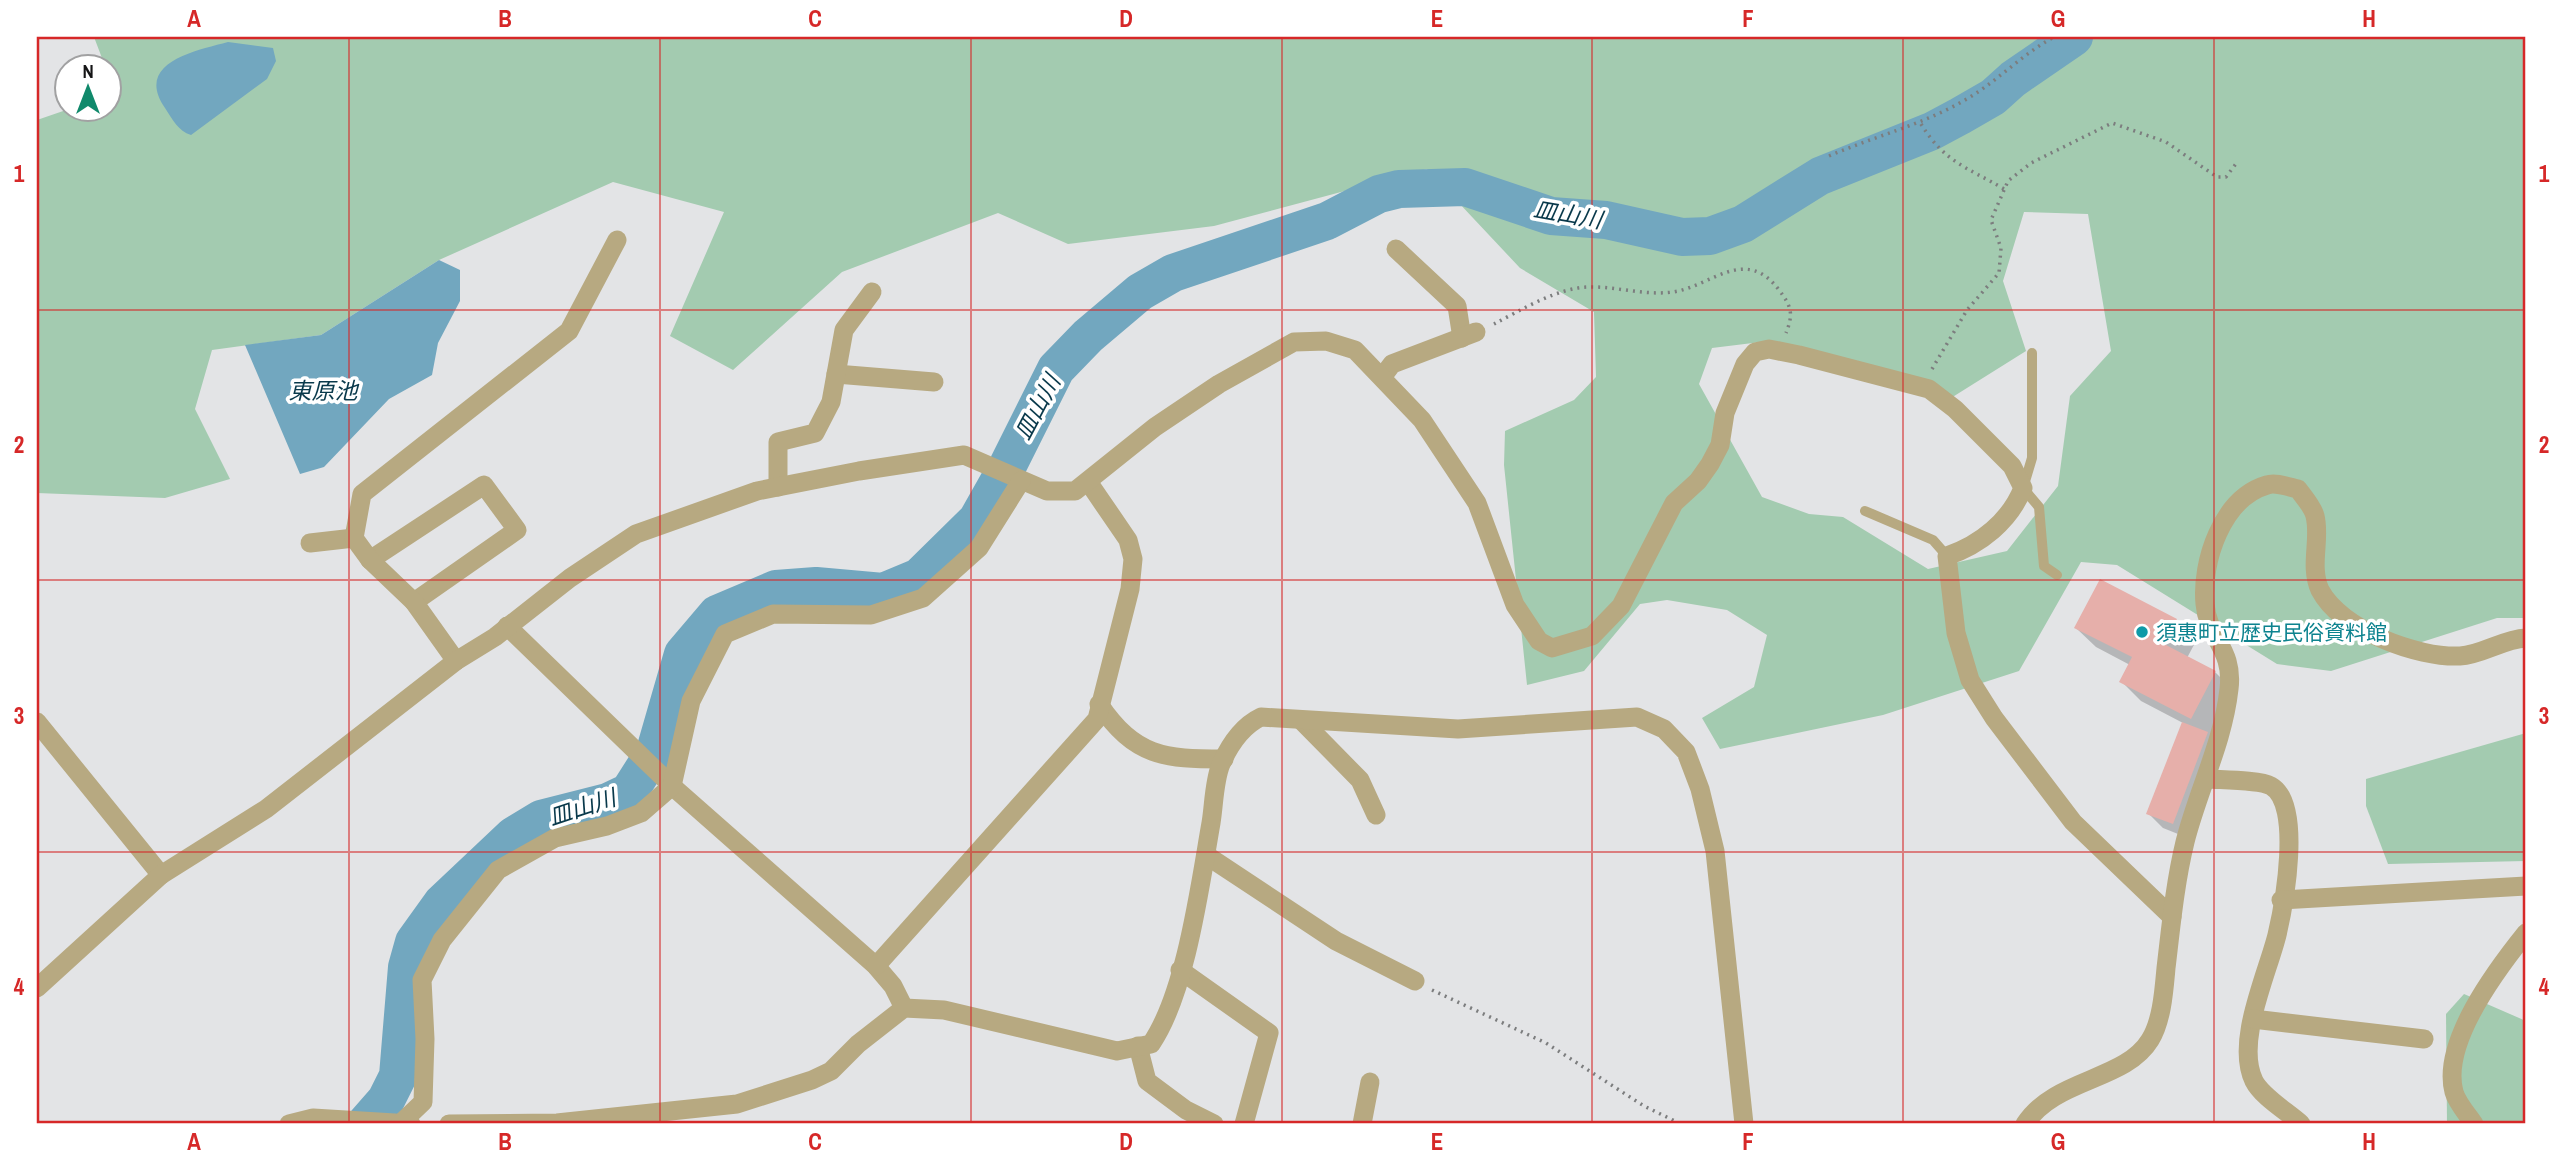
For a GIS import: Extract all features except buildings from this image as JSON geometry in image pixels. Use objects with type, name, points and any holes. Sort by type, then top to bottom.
[{"type":"street","points":[[456,661],[414,602],[370,560],[354,538],[362,495],[569,331],[617,240]]},
{"type":"street","points":[[1383,376],[1392,363],[1469,335],[1457,306],[1396,249]]},
{"type":"street","points":[[778,487],[778,442],[815,433],[831,402],[844,330],[872,292]]},
{"type":"street","points":[[37,988],[161,875],[265,809],[456,661],[636,534],[778,487],[964,455],[1047,491],[1075,491],[1089,483],[1103,466],[1155,427],[1219,384],[1294,342],[1326,341],[1355,350],[1383,376],[1422,420],[1477,503],[1515,605],[1539,641],[1552,648],[1592,636],[1621,606],[1674,503],[1698,481],[1710,464],[1720,444],[1726,413],[1745,363],[1755,352],[1778,351],[1929,388],[1955,409],[2012,466],[2023,488],[2016,506],[1995,529],[1962,551],[1947,556],[1956,633],[1970,680],[1994,718],[2073,821],[2172,917]]},
{"type":"street","points":[[836,374],[934,382]]},
{"type":"street","points":[[401,1124],[423,1102],[425,1039],[422,980],[442,940],[498,870],[555,838],[607,826],[641,813],[672,786],[691,701],[725,634],[773,614],[871,615],[923,598],[979,548],[1021,481]]},
{"type":"street","points":[[876,966],[1097,719],[1130,589],[1133,559],[1128,540],[1089,483]]},
{"type":"street","points":[[2025,1124],[2032,1113],[2060,1091],[2133,1058],[2151,1039],[2163,995],[2172,917],[2185,841],[2208,779],[2229,690],[2230,662],[2209,624],[2204,604],[2207,570],[2217,533],[2241,500],[2268,484],[2298,489],[2315,515],[2315,564],[2320,590],[2340,612],[2378,637],[2428,654],[2463,656],[2501,641],[2526,638]]},
{"type":"street","points":[[370,560],[484,485],[516,530],[414,602]]},
{"type":"street","points":[[310,543],[354,538]]},
{"type":"street","points":[[507,626],[672,786],[876,966],[893,986],[904,1008]]},
{"type":"street","points":[[1100,704],[1113,724],[1133,744],[1157,755],[1181,760],[1224,759]]},
{"type":"street","points":[[449,1124],[556,1123],[698,1116],[812,1080],[831,1071],[904,1008],[944,1010],[1118,1051],[1151,1044],[1165,1024],[1180,970],[1206,855],[1220,766],[1244,725],[1261,717],[1458,729],[1637,717],[1664,729],[1686,752],[1700,789],[1715,851],[1744,1124]]},
{"type":"street","points":[[1301,720],[1360,780],[1376,815]]},
{"type":"street","points":[[37,722],[161,875]]},
{"type":"street","points":[[2208,779],[2271,786],[2283,798],[2290,834],[2277,933],[2253,1019],[2248,1060],[2255,1083],[2301,1124]]},
{"type":"street","points":[[1206,855],[1336,941],[1415,981]]},
{"type":"street","points":[[2281,900],[2526,887]]},
{"type":"street","points":[[2474,1124],[2454,1094],[2452,1074],[2458,1046],[2481,994],[2526,933]]},
{"type":"street","points":[[1180,970],[1269,1033],[1244,1124]]},
{"type":"street","points":[[2253,1019],[2424,1039]]},
{"type":"street","points":[[1138,1046],[1147,1081],[1185,1110],[1214,1124]]},
{"type":"street","points":[[1362,1124],[1370,1082]]},
{"type":"street","points":[[289,1124],[313,1118],[411,1124]]},
{"type":"lane","points":[[2032,353],[2032,458],[2023,488],[2039,507],[2044,566],[2057,575]]},
{"type":"lane","points":[[1865,511],[1933,540],[1947,556]]},
{"type":"path","points":[[1829,156],[1879,135],[1921,124],[1968,99],[2054,37]]},
{"type":"path","points":[[1921,124],[1931,140],[1953,162],[2004,189]]},
{"type":"path","points":[[1929,388],[1937,357],[1967,310],[1998,273],[2001,248],[1991,220],[2008,181],[2031,163],[2112,124],[2166,142],[2217,177],[2226,177],[2238,161]]},
{"type":"path","points":[[1469,335],[1558,295],[1585,287],[1632,292],[1675,292],[1715,275],[1746,270],[1770,278],[1791,306],[1792,315],[1778,351]]},
{"type":"path","points":[[1415,981],[1546,1043],[1644,1106],[1681,1124]]},
{"type":"green space","points":[[94,37],[2526,37],[2526,618],[2497,618],[2331,671],[2277,664],[2117,565],[2081,562],[2019,671],[1883,715],[1720,749],[1702,718],[1754,687],[1767,635],[1727,610],[1667,600],[1640,604],[1584,671],[1527,685],[1504,465],[1505,431],[1574,400],[1596,377],[1594,312],[1520,268],[1427,169],[1214,226],[1068,244],[998,213],[842,272],[733,370],[670,336],[724,212],[613,182],[439,260],[321,335],[212,350],[195,409],[230,479],[165,498],[37,493],[37,120],[52,115],[52,122],[122,122],[122,52],[100,52]],"holes":[[[2024,212],[2088,214],[2111,351],[2070,396],[2058,486],[2007,551],[1928,569],[1843,517],[1809,514],[1762,497],[1699,384],[1712,348],[1769,341],[1951,398],[2026,351],[2003,281]]]},
{"type":"green space","points":[[2526,733],[2526,861],[2388,864],[2366,806],[2366,779]]},
{"type":"green space","points":[[2464,994],[2526,1021],[2526,1124],[2447,1124],[2446,1014]]},
{"type":"water","points":[[228,42],[273,48],[276,61],[267,79],[191,135],[186,133],[165,108],[157,93],[157,80],[162,70],[185,55]]},
{"type":"water","name":"東原池","points":[[439,260],[460,270],[460,301],[438,343],[432,375],[389,399],[324,467],[300,474],[245,345],[321,335]]},
{"type":"waterway","name":"皿山川","points":[[365,1124],[386,1100],[398,1076],[407,967],[414,942],[442,903],[513,836],[541,819],[608,802],[629,792],[655,751],[683,654],[717,614],[776,589],[816,586],[883,592],[919,577],[977,520],[1056,369],[1088,336],[1140,292],[1173,273],[1327,221],[1379,194],[1399,189],[1465,187],[1551,216],[1606,220],[1682,237],[1710,236],[1743,224],[1820,176],[1932,131],[1960,116],[1993,97],[2013,79],[2074,37]]},
{"type":"place","name":"須惠町立歴史民俗資料館","points":[[2142,632]]}]
